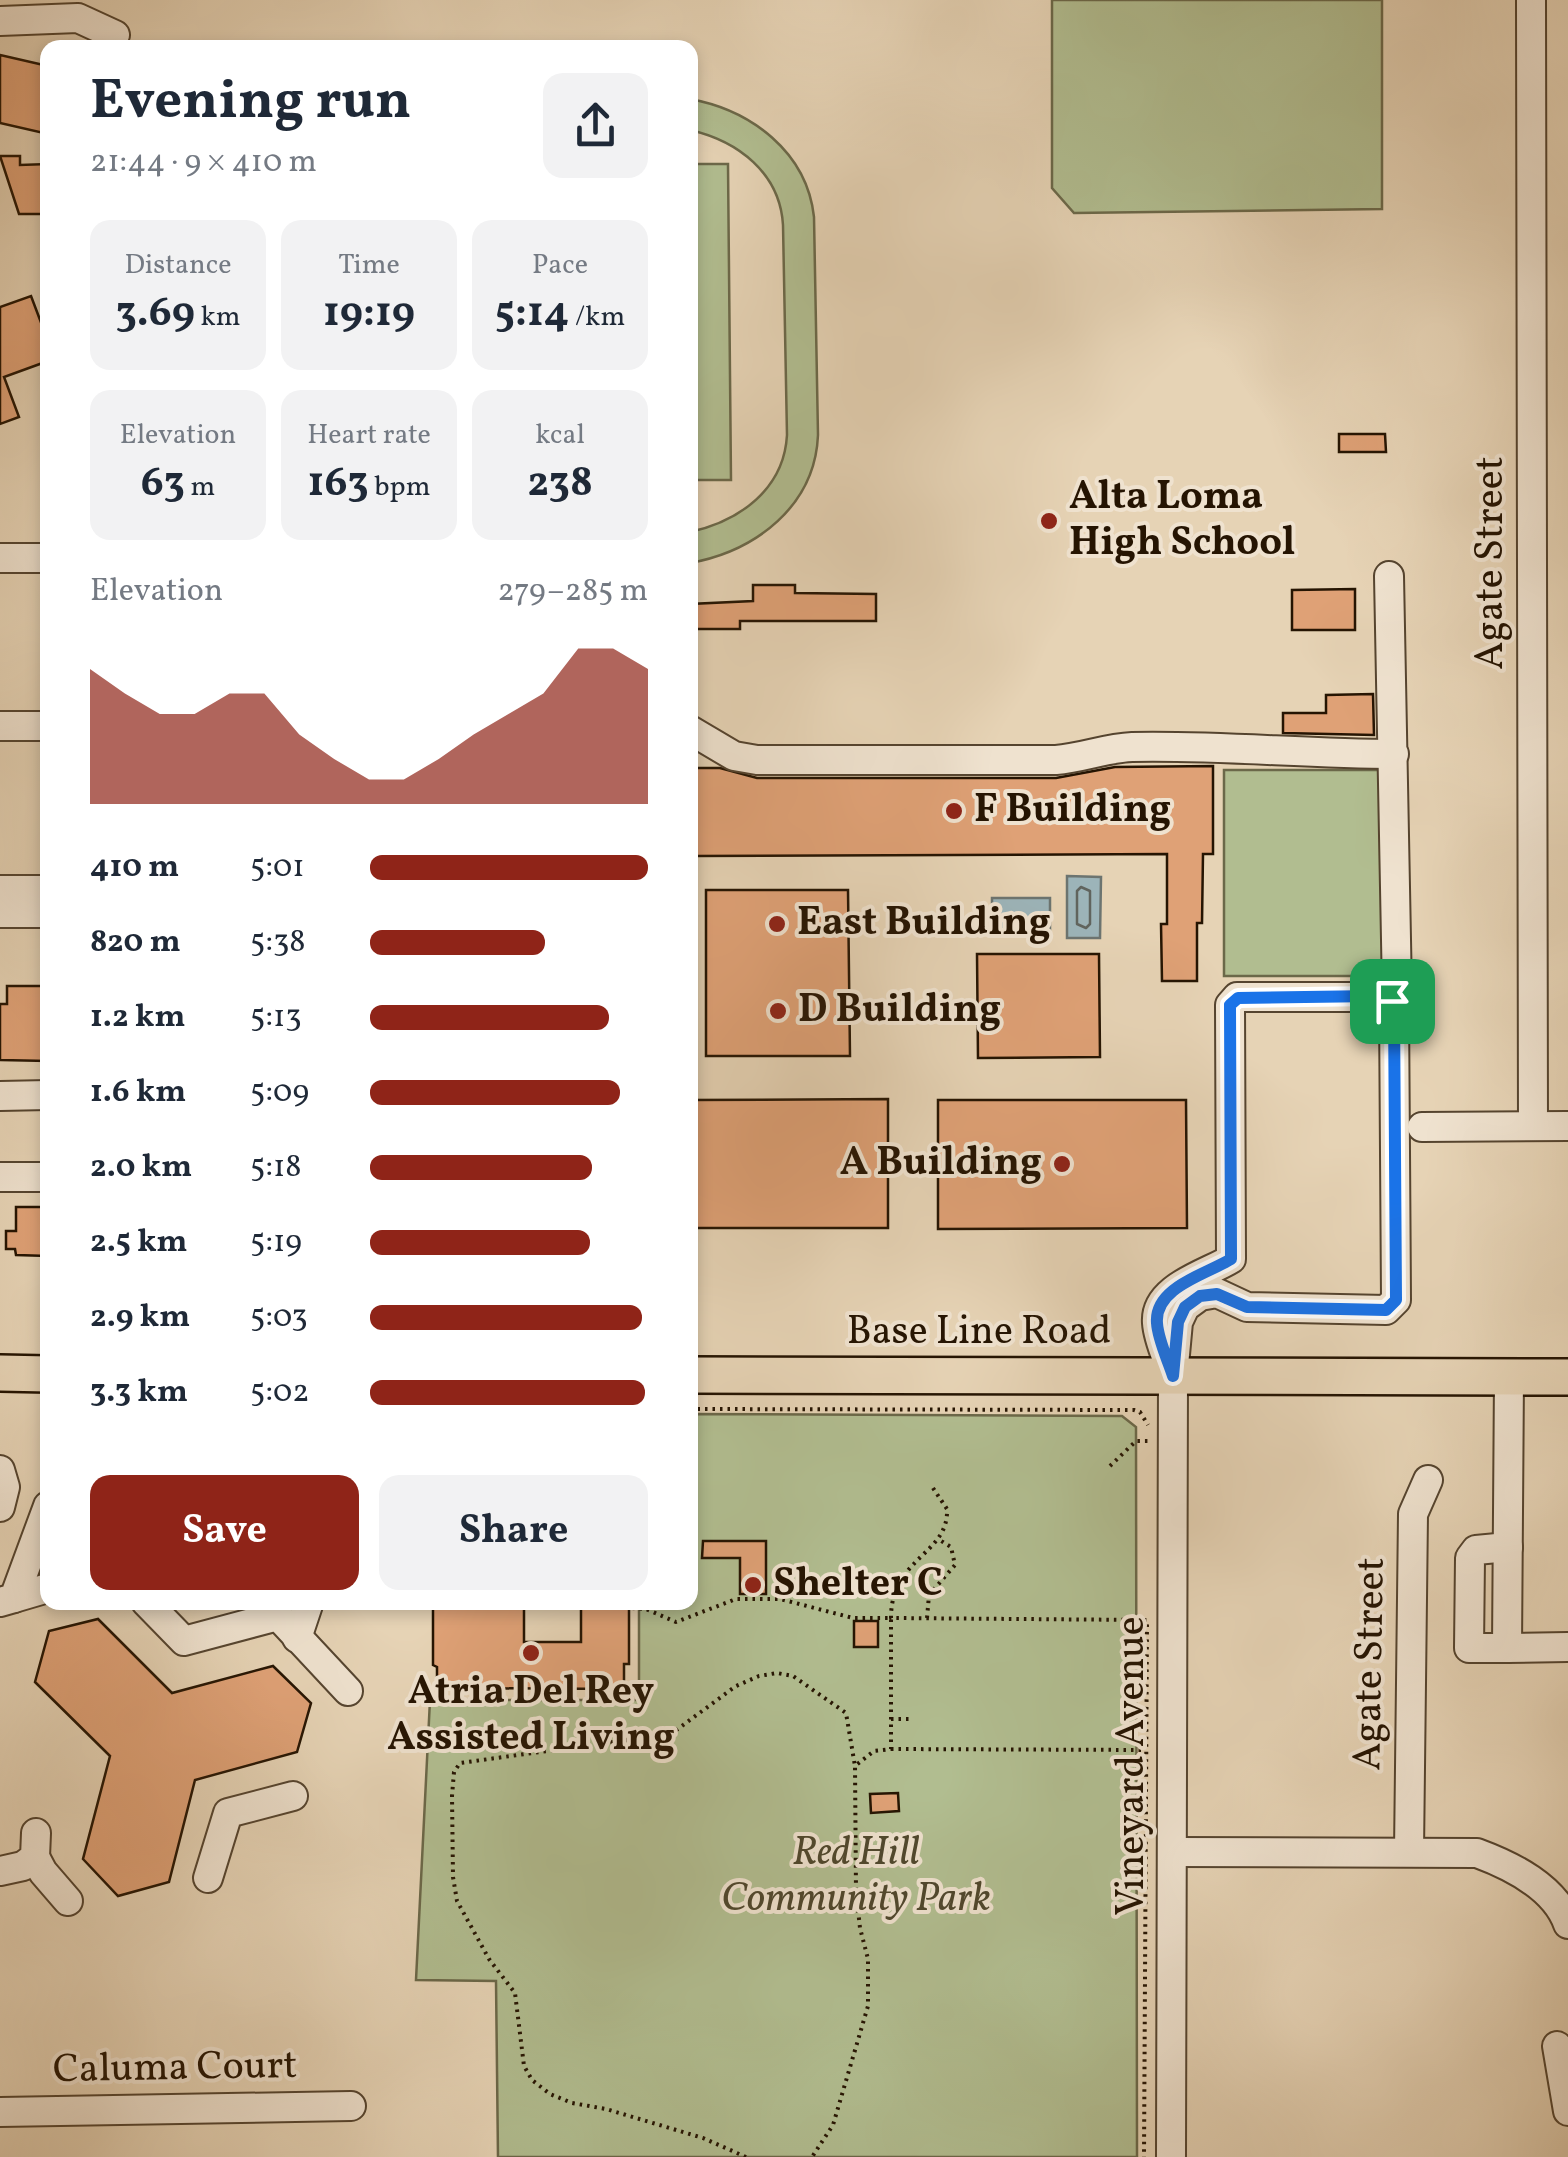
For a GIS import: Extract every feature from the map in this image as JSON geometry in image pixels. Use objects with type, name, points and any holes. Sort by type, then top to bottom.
[{"type":"main road","points":[[0,1373],[40,1374]]},
{"type":"main road","name":"Base Line Road","points":[[698,1374],[1568,1377]]},
{"type":"street","name":"Agate Street","points":[[1531,0],[1533,1126]]},
{"type":"street","points":[[0,21],[78,18],[115,36]]},
{"type":"street","points":[[0,558],[40,558]]},
{"type":"street","points":[[1173,1376],[1178,1322],[1185,1307],[1200,1296],[1217,1294],[1247,1307],[1366,1310],[1386,1310],[1396,1300],[1392,1001],[1397,991],[1389,576]]},
{"type":"street","points":[[0,726],[40,726]]},
{"type":"street","points":[[698,735],[734,756],[757,760],[1056,760],[1078,759],[1126,747],[1394,754]]},
{"type":"street","points":[[0,890],[40,890]]},
{"type":"street","points":[[0,914],[40,914]]},
{"type":"street","points":[[1173,1376],[1156,1325],[1158,1308],[1171,1292],[1231,1259],[1230,1005],[1238,998],[1375,996],[1390,997],[1392,1001]]},
{"type":"street","points":[[0,1096],[40,1095]]},
{"type":"street","points":[[1422,1127],[1568,1126]]},
{"type":"street","points":[[0,1177],[40,1177]]},
{"type":"street","name":"Vineyard Avenue","points":[[1171,2157],[1173,1376]]},
{"type":"street","points":[[1508,1377],[1508,1648]]},
{"type":"street","points":[[0,1470],[5,1487],[1,1504]]},
{"type":"street","name":"Agate Street","points":[[1409,1852],[1414,1514],[1428,1480]]},
{"type":"street","points":[[7,1600],[40,1526]]},
{"type":"street","points":[[1508,1546],[1476,1550],[1470,1558],[1469,1648],[1568,1647]]},
{"type":"street","points":[[7,1600],[40,1590]]},
{"type":"street","points":[[154,1610],[184,1641],[248,1613],[278,1616],[348,1691]]},
{"type":"street","points":[[297,1638],[306,1610]]},
{"type":"street","points":[[208,1878],[228,1812],[293,1796]]},
{"type":"street","points":[[0,1871],[23,1866],[36,1845],[42,1872],[68,1901]]},
{"type":"street","points":[[1174,1852],[1477,1853],[1532,1880],[1550,1897],[1568,1924]]},
{"type":"street","points":[[1557,2046],[1568,2111]]},
{"type":"street","name":"Caluma Court","points":[[0,2112],[351,2106]]},
{"type":"path","points":[[698,1409],[1140,1412],[1148,1424],[1148,1441],[1136,1441],[1110,1466]]},
{"type":"path","points":[[890,1749],[894,1588],[945,1531],[947,1509],[933,1488]]},
{"type":"path","points":[[926,1618],[929,1595],[955,1565],[951,1547],[938,1539]]},
{"type":"path","points":[[648,1610],[676,1622],[736,1599],[780,1599],[853,1618],[1147,1620],[1144,2157]]},
{"type":"path","points":[[746,2157],[703,2138],[572,2103],[550,2094],[532,2080],[524,2066],[515,1993],[489,1959],[457,1901],[452,1841],[454,1772],[460,1763],[671,1734],[736,1686],[777,1674],[793,1676],[846,1713],[855,1766],[856,1892],[868,1959],[868,2006],[833,2125],[812,2157]]},
{"type":"path","points":[[891,1719],[909,1719]]},
{"type":"path","points":[[855,1766],[874,1751],[890,1749],[1145,1750]]},
{"type":"green space","points":[[1052,0],[1382,0],[1382,209],[1074,213],[1052,188]]},
{"type":"green space","points":[[698,101],[734,113],[772,138],[788,154],[809,194],[814,217],[818,435],[806,483],[778,521],[737,548],[698,561],[698,530],[726,520],[756,500],[778,471],[787,435],[780,206],[765,175],[753,162],[698,132]]},
{"type":"green space","points":[[698,164],[728,164],[731,480],[698,480]]},
{"type":"green space","points":[[1224,770],[1388,770],[1389,976],[1224,976]]},
{"type":"green space","name":"Red Hill Community Park","points":[[698,1414],[1122,1416],[1136,1427],[1137,2157],[498,2157],[496,1981],[416,1980],[430,1700],[639,1700],[639,1610],[698,1610]]},
{"type":"water","points":[[1067,876],[1101,877],[1100,938],[1067,938]]},
{"type":"water","points":[[992,898],[1050,898],[1050,931],[992,930]]},
{"type":"building","points":[[0,55],[40,64],[40,132],[0,123]]},
{"type":"building","points":[[0,156],[20,156],[20,165],[40,164],[40,214],[19,214]]},
{"type":"building","points":[[31,296],[40,320],[40,364],[4,377],[19,417],[0,424],[0,307]]},
{"type":"building","points":[[1339,434],[1385,434],[1386,452],[1339,452]]},
{"type":"building","points":[[753,585],[795,585],[795,593],[876,594],[876,621],[740,621],[740,629],[698,629],[698,604],[753,601]]},
{"type":"building","points":[[1355,589],[1355,630],[1292,630],[1292,590]]},
{"type":"building","points":[[1373,694],[1374,735],[1283,733],[1283,713],[1326,713],[1326,695]]},
{"type":"building","name":"F Building","points":[[1213,766],[1213,854],[1203,854],[1197,981],[1162,981],[1161,924],[1167,924],[1167,854],[698,856],[698,768],[720,768],[757,778],[1056,778],[1115,767]]},
{"type":"building","points":[[706,890],[848,890],[850,1056],[706,1056]]},
{"type":"building","points":[[977,954],[1099,954],[1100,1057],[978,1058]]},
{"type":"building","points":[[7,986],[40,986],[40,1061],[0,1060],[0,1004],[7,1004]]},
{"type":"building","points":[[888,1099],[888,1228],[698,1228],[698,1100]]},
{"type":"building","name":"A Building","points":[[938,1100],[1186,1100],[1187,1228],[938,1229]]},
{"type":"building","points":[[16,1207],[40,1207],[40,1256],[16,1255],[15,1249],[6,1249],[6,1231],[16,1231]]},
{"type":"building","points":[[703,1541],[766,1541],[766,1594],[740,1594],[740,1558],[702,1558]]},
{"type":"building","name":"Atria Del Rey Assisted Living","points":[[433,1610],[524,1610],[524,1642],[581,1642],[581,1610],[629,1610],[629,1664],[624,1664],[624,1683],[619,1689],[443,1688],[437,1682],[437,1667],[433,1665]]},
{"type":"building","points":[[98,1619],[172,1693],[273,1666],[311,1703],[297,1752],[195,1780],[169,1882],[118,1896],[83,1859],[110,1756],[35,1682],[49,1631]]},
{"type":"building","points":[[854,1621],[878,1621],[878,1647],[854,1647]]},
{"type":"building","points":[[898,1793],[899,1811],[871,1813],[870,1794]]},
{"type":"place","name":"Alta Loma High School","points":[[1049,521]]},
{"type":"place","name":"F Building","points":[[954,811]]},
{"type":"place","name":"East Building","points":[[777,924]]},
{"type":"place","name":"D Building","points":[[778,1011]]},
{"type":"place","name":"A Building","points":[[1062,1164]]},
{"type":"place","name":"Shelter C","points":[[753,1585]]},
{"type":"place","name":"Atria Del Rey Assisted Living","points":[[531,1653]]},
{"type":"route","points":[[1375,996],[1390,997],[1392,1001],[1396,1300],[1386,1310],[1247,1307],[1217,1294],[1200,1296],[1185,1307],[1178,1322],[1173,1376],[1156,1325],[1158,1308],[1171,1292],[1231,1259],[1230,1005],[1238,998],[1375,996]]}]
